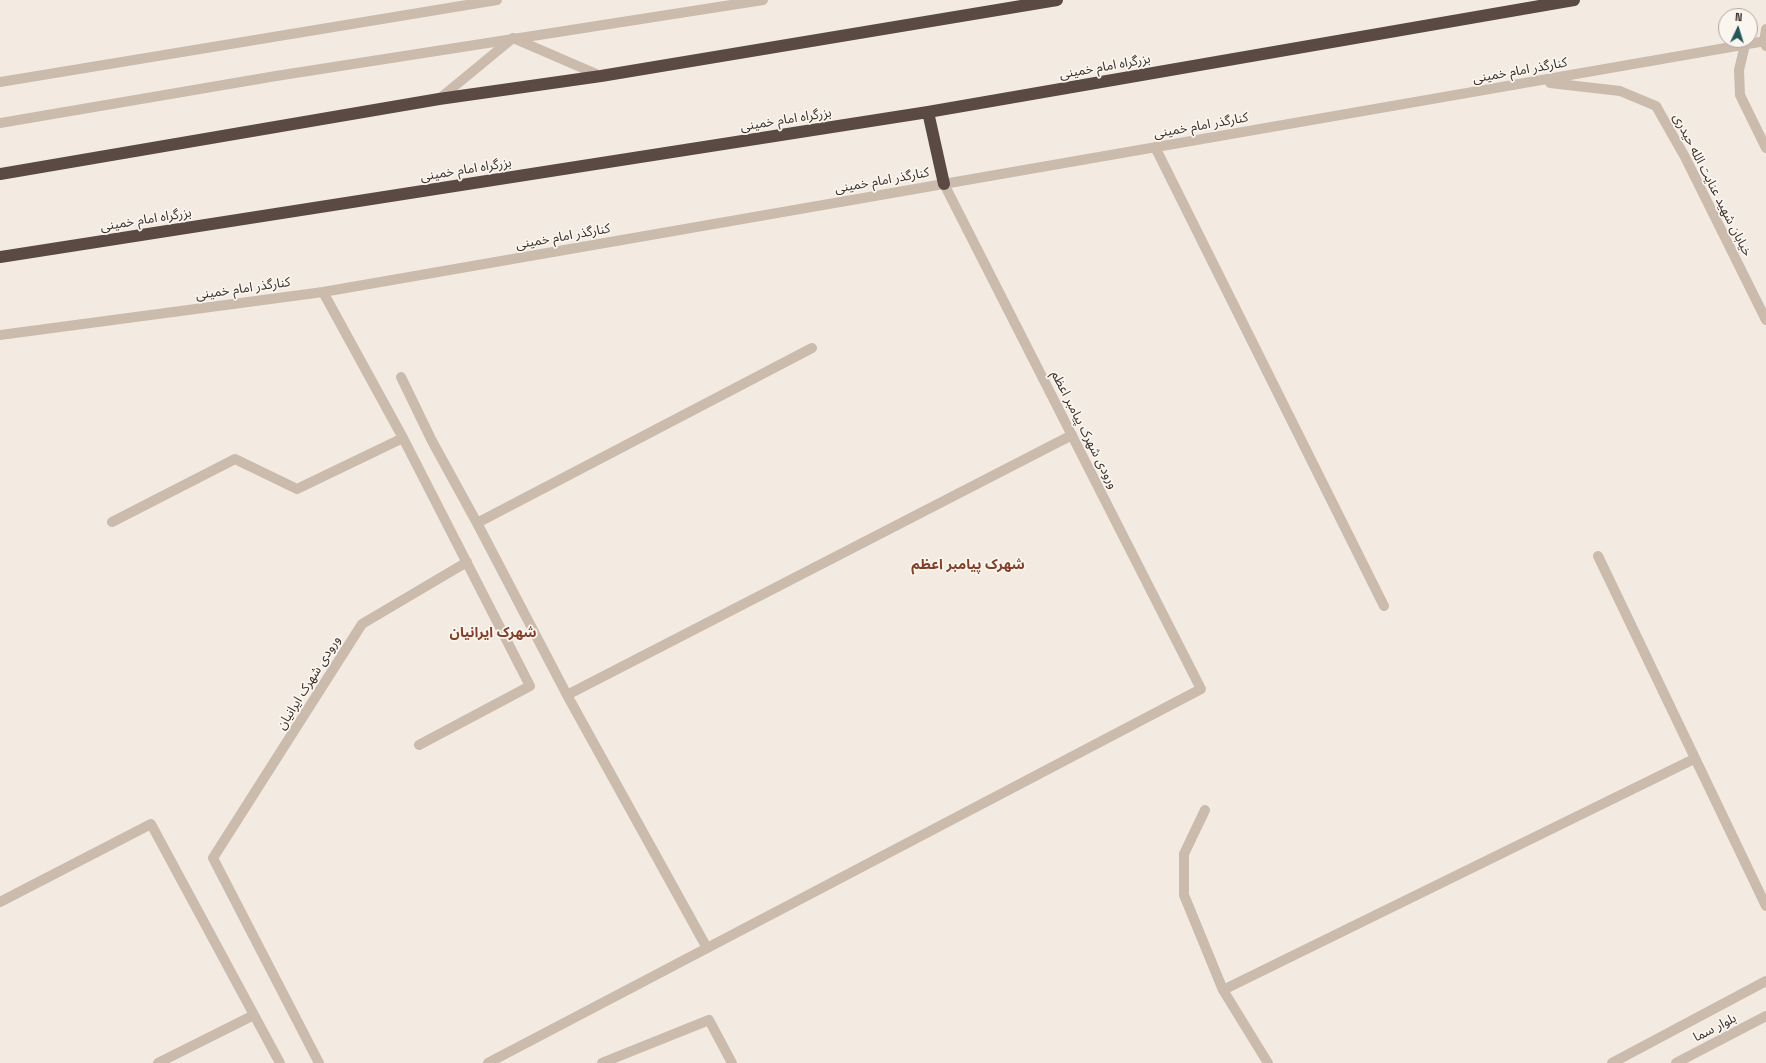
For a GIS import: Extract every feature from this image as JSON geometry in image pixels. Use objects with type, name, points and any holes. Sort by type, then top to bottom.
[{"type":"highway","points":[[0,174],[439,99],[600,76],[1057,0]]},
{"type":"highway","name":"بزرگراه امام خمینی","points":[[0,257],[928,112],[1574,0]]},
{"type":"highway","points":[[928,112],[944,184]]},
{"type":"street","points":[[0,82],[497,0]]},
{"type":"street","points":[[0,123],[513,38],[763,0]]},
{"type":"street","points":[[1765,43],[1766,29]]},
{"type":"street","points":[[513,38],[600,76]]},
{"type":"street","points":[[439,99],[513,38]]},
{"type":"street","name":"کنارگذر امام خمینی","points":[[0,335],[323,292],[1728,48]]},
{"type":"street","points":[[1744,48],[1739,70],[1740,95],[1766,148]]},
{"type":"street","name":"خیابان شهید عنایت الله حیدری","points":[[1538,82],[1620,91],[1656,106],[1685,157],[1766,320]]},
{"type":"street","points":[[1155,147],[1384,606]]},
{"type":"street","name":"ورودی شهرک پیامبر اعظم","points":[[707,948],[1201,689],[944,184]]},
{"type":"street","points":[[323,292],[403,438],[530,686],[419,745]]},
{"type":"street","points":[[477,524],[812,348]]},
{"type":"street","points":[[401,376],[432,441],[567,695],[707,948],[488,1063]]},
{"type":"street","points":[[567,695],[1072,435]]},
{"type":"street","points":[[112,522],[235,459],[297,489],[403,438]]},
{"type":"street","points":[[1598,556],[1694,759],[1766,906]]},
{"type":"street","name":"ورودی شهرک ایرانیان","points":[[319,1063],[213,858],[362,624],[467,562]]},
{"type":"street","points":[[1223,990],[1694,759]]},
{"type":"street","points":[[1206,810],[1184,854],[1184,895],[1223,990],[1268,1063]]},
{"type":"street","points":[[0,902],[151,824],[280,1063]]},
{"type":"street","points":[[1612,1063],[1766,981]]},
{"type":"street","points":[[158,1063],[254,1015]]},
{"type":"street","name":"بلوار سما","points":[[1676,1063],[1766,1016]]},
{"type":"street","points":[[602,1063],[709,1020],[732,1063]]},
{"type":"district","name":"شهرک پیامبر اعظم","points":[[968,565]]},
{"type":"district","name":"شهرک ایرانیان","points":[[493,633]]}]
